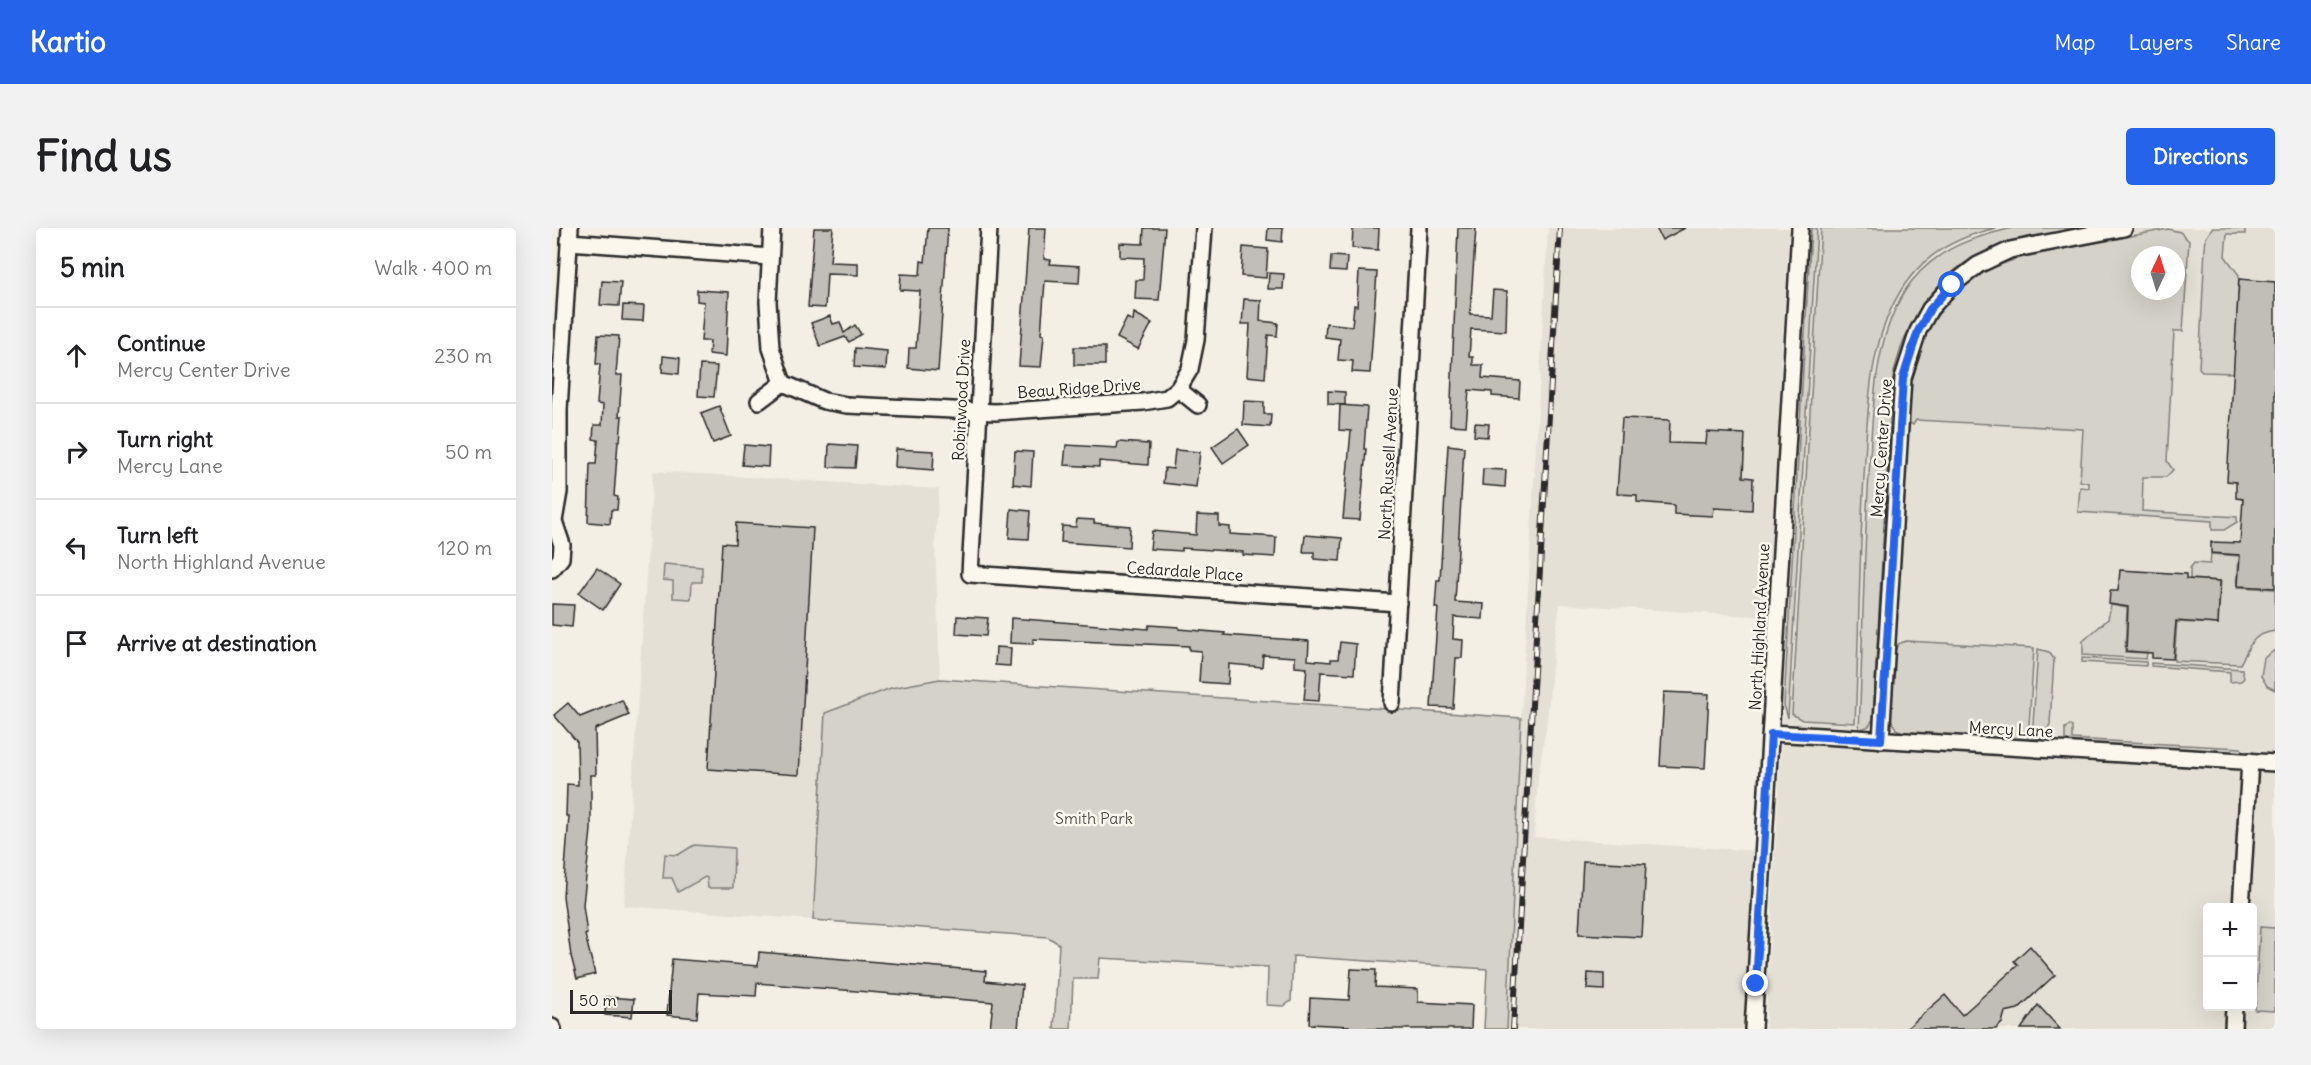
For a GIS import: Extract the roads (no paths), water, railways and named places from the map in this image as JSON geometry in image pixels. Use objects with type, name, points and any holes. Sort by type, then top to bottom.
[{"type":"street","points":[[759,401],[783,383],[771,348],[768,302],[772,228]]},
{"type":"street","name":"Robinwood Drive","points":[[970,574],[989,228]]},
{"type":"street","points":[[1198,405],[1178,389],[1190,369],[1196,340],[1203,228]]},
{"type":"street","name":"North Russell Avenue","points":[[1392,703],[1419,228]]},
{"type":"street","name":"North Highland Avenue","points":[[1753,1029],[1800,228]]},
{"type":"street","name":"Mercy Center Drive","points":[[1881,740],[1903,378],[1918,331],[1930,309],[1952,285],[1978,265],[2010,250],[2124,228]]},
{"type":"street","points":[[552,569],[561,558],[562,545],[553,522],[559,492],[559,410],[570,235],[770,256]]},
{"type":"street","name":"Beau Ridge Drive","points":[[783,383],[824,401],[847,405],[995,412],[1143,402],[1167,398],[1178,389]]},
{"type":"street","name":"Cedardale Place","points":[[970,574],[1398,603]]},
{"type":"street","name":"Mercy Lane","points":[[1771,734],[2275,763]]},
{"type":"street","points":[[2241,903],[2250,761]]},
{"type":"street","points":[[2233,1029],[2234,1011]]},
{"type":"railway","points":[[1513,1029],[1560,228]]},
{"type":"park label","name":"Smith Park","points":[[1094,818]]}]
